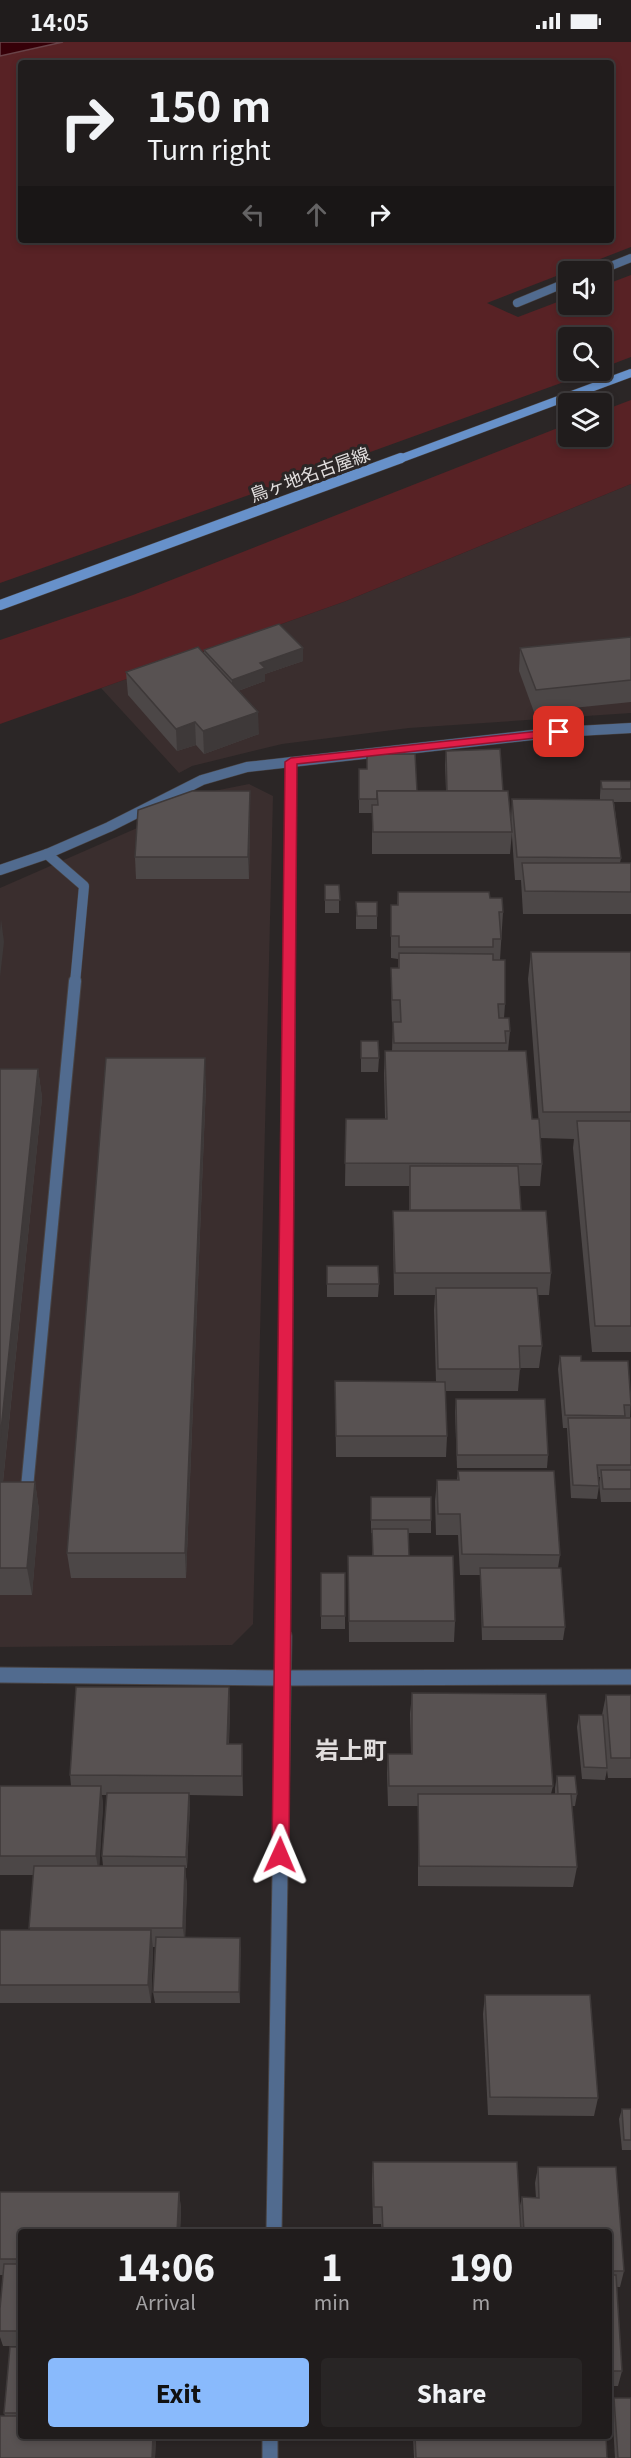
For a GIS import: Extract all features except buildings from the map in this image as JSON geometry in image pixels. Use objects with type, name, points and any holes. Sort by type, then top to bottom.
[{"type":"main road","name":"鳥ヶ地名古屋線","points":[[0,605],[631,373]]},
{"type":"street","points":[[612,266],[631,258]]},
{"type":"street","points":[[517,303],[558,286]]},
{"type":"street","points":[[0,870],[47,854],[109,827],[202,780],[247,767],[559,732],[631,728]]},
{"type":"street","points":[[274,2229],[284,1678],[291,762]]},
{"type":"street","points":[[27,1488],[84,886],[47,854]]},
{"type":"street","points":[[0,1675],[284,1678],[631,1677]]},
{"type":"street","points":[[270,2439],[270,2458]]},
{"type":"shaded area","points":[[0,42],[63,42],[0,56]]},
{"type":"shaded area","points":[[63,42],[631,42],[631,247],[595,261],[558,261],[558,275],[487,303],[518,317],[558,302],[558,315],[612,315],[612,282],[631,275],[631,357],[612,364],[612,327],[558,327],[558,381],[566,381],[0,583],[0,56]]},
{"type":"shaded area","points":[[631,400],[631,484],[346,601],[0,724],[0,640],[133,595],[558,428],[558,447],[612,447],[612,407]]},
{"type":"shaded area","points":[[631,484],[631,713],[409,728],[282,744],[192,766],[179,773],[101,688],[346,601]]},
{"type":"shaded area","points":[[249,784],[273,796],[253,1624],[232,1645],[0,1647],[0,888],[144,825],[209,792]]},
{"type":"district","name":"岩上町","points":[[351,1751]]},
{"type":"route","points":[[280,1855],[284,1678],[291,762],[559,732]]}]
